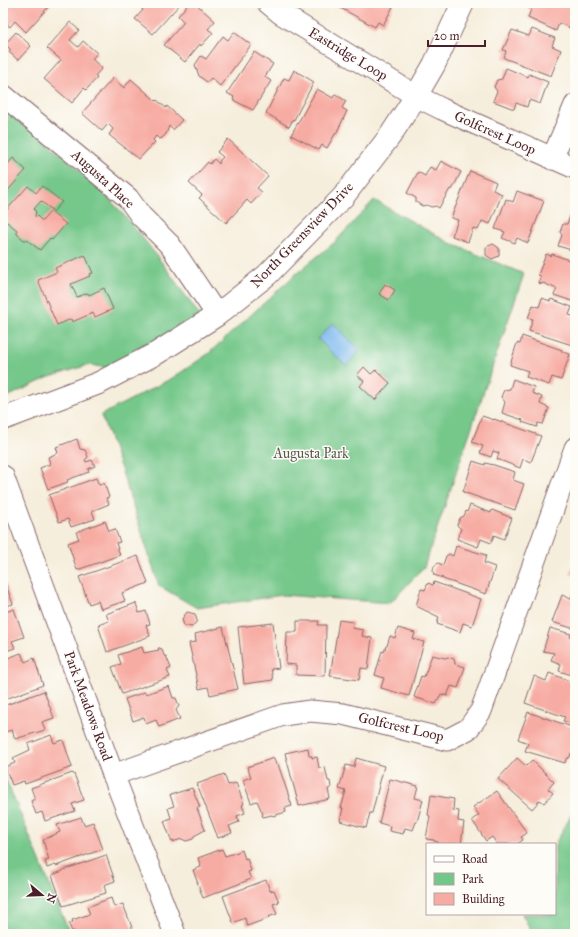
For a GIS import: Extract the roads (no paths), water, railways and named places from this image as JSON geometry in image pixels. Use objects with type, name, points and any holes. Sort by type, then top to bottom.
[{"type":"street","name":"North Greensview Drive","points":[[3,419],[98,383],[157,353],[217,315],[267,275],[343,197],[390,136],[416,96],[443,47],[463,3]]},
{"type":"street","name":"Eastridge Loop","points":[[278,6],[416,96]]},
{"type":"street","name":"Augusta Place","points":[[3,95],[128,198],[142,216],[170,245],[217,315]]},
{"type":"street","name":"Golfcrest Loop","points":[[416,96],[552,159],[575,168]]},
{"type":"street","points":[[552,159],[575,105]]},
{"type":"street","name":"Golfcrest Loop","points":[[113,775],[266,720],[296,712],[327,711],[344,714],[447,740],[468,729],[481,711],[575,448]]},
{"type":"street","name":"Park Meadows Road","points":[[3,476],[113,775],[175,934]]},
{"type":"water","points":[[333,323],[360,350],[346,366],[318,339]]},
{"type":"park label","name":"Augusta Park","points":[[311,453]]}]
